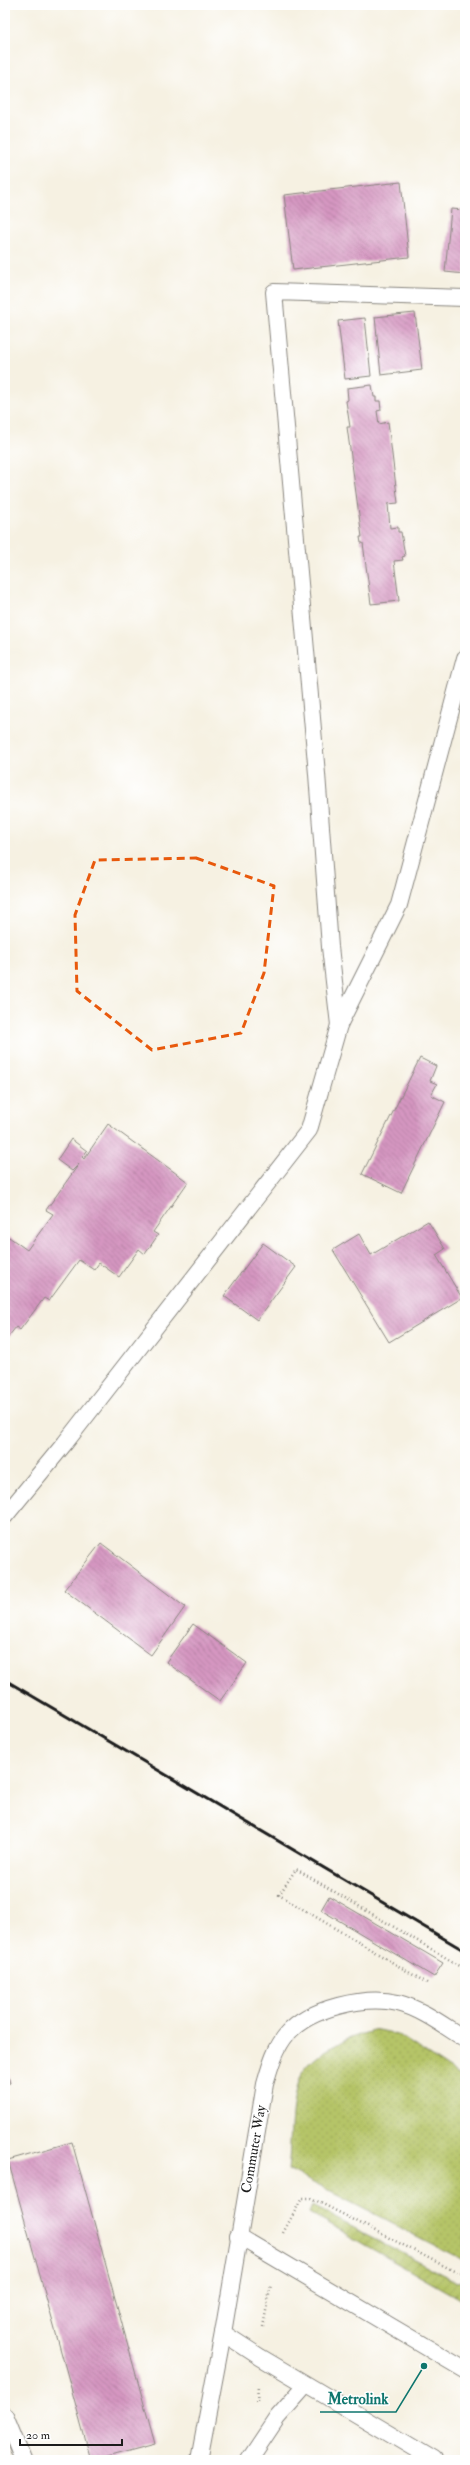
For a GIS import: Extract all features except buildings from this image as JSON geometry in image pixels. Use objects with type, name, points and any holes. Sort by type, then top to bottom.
[{"type":"lane","points":[[339,1025],[330,947],[317,774],[274,292],[465,298]]},
{"type":"lane","points":[[5,1516],[70,1437],[309,1130],[339,1025],[399,905],[465,658]]},
{"type":"lane","name":"Commuter Way","points":[[199,2460],[223,2333],[238,2236],[265,2084],[273,2057],[287,2034],[306,2020],[332,2007],[359,2001],[381,2001],[398,2003],[418,2010],[465,2039]]},
{"type":"lane","points":[[238,2236],[465,2370]]},
{"type":"lane","points":[[223,2333],[434,2460]]},
{"type":"lane","points":[[249,2460],[277,2418],[306,2384]]},
{"type":"lane","points":[[5,2416],[23,2460]]},
{"type":"path","points":[[432,1986],[280,1895],[296,1869],[465,1969]]},
{"type":"highlighted area","points":[[196,858],[274,886],[264,973],[241,1033],[152,1050],[77,991],[75,915],[95,860]]},
{"type":"green space","points":[[379,2030],[397,2034],[465,2079],[465,2261],[288,2170],[293,2108],[296,2088],[300,2076],[318,2056],[329,2048],[355,2037]]},
{"type":"green space","points":[[312,2206],[458,2282],[465,2280],[465,2302],[309,2213]]},
{"type":"railway","points":[[5,1680],[465,1951]]},
{"type":"place","name":"Metrolink","points":[[424,2366]]}]
